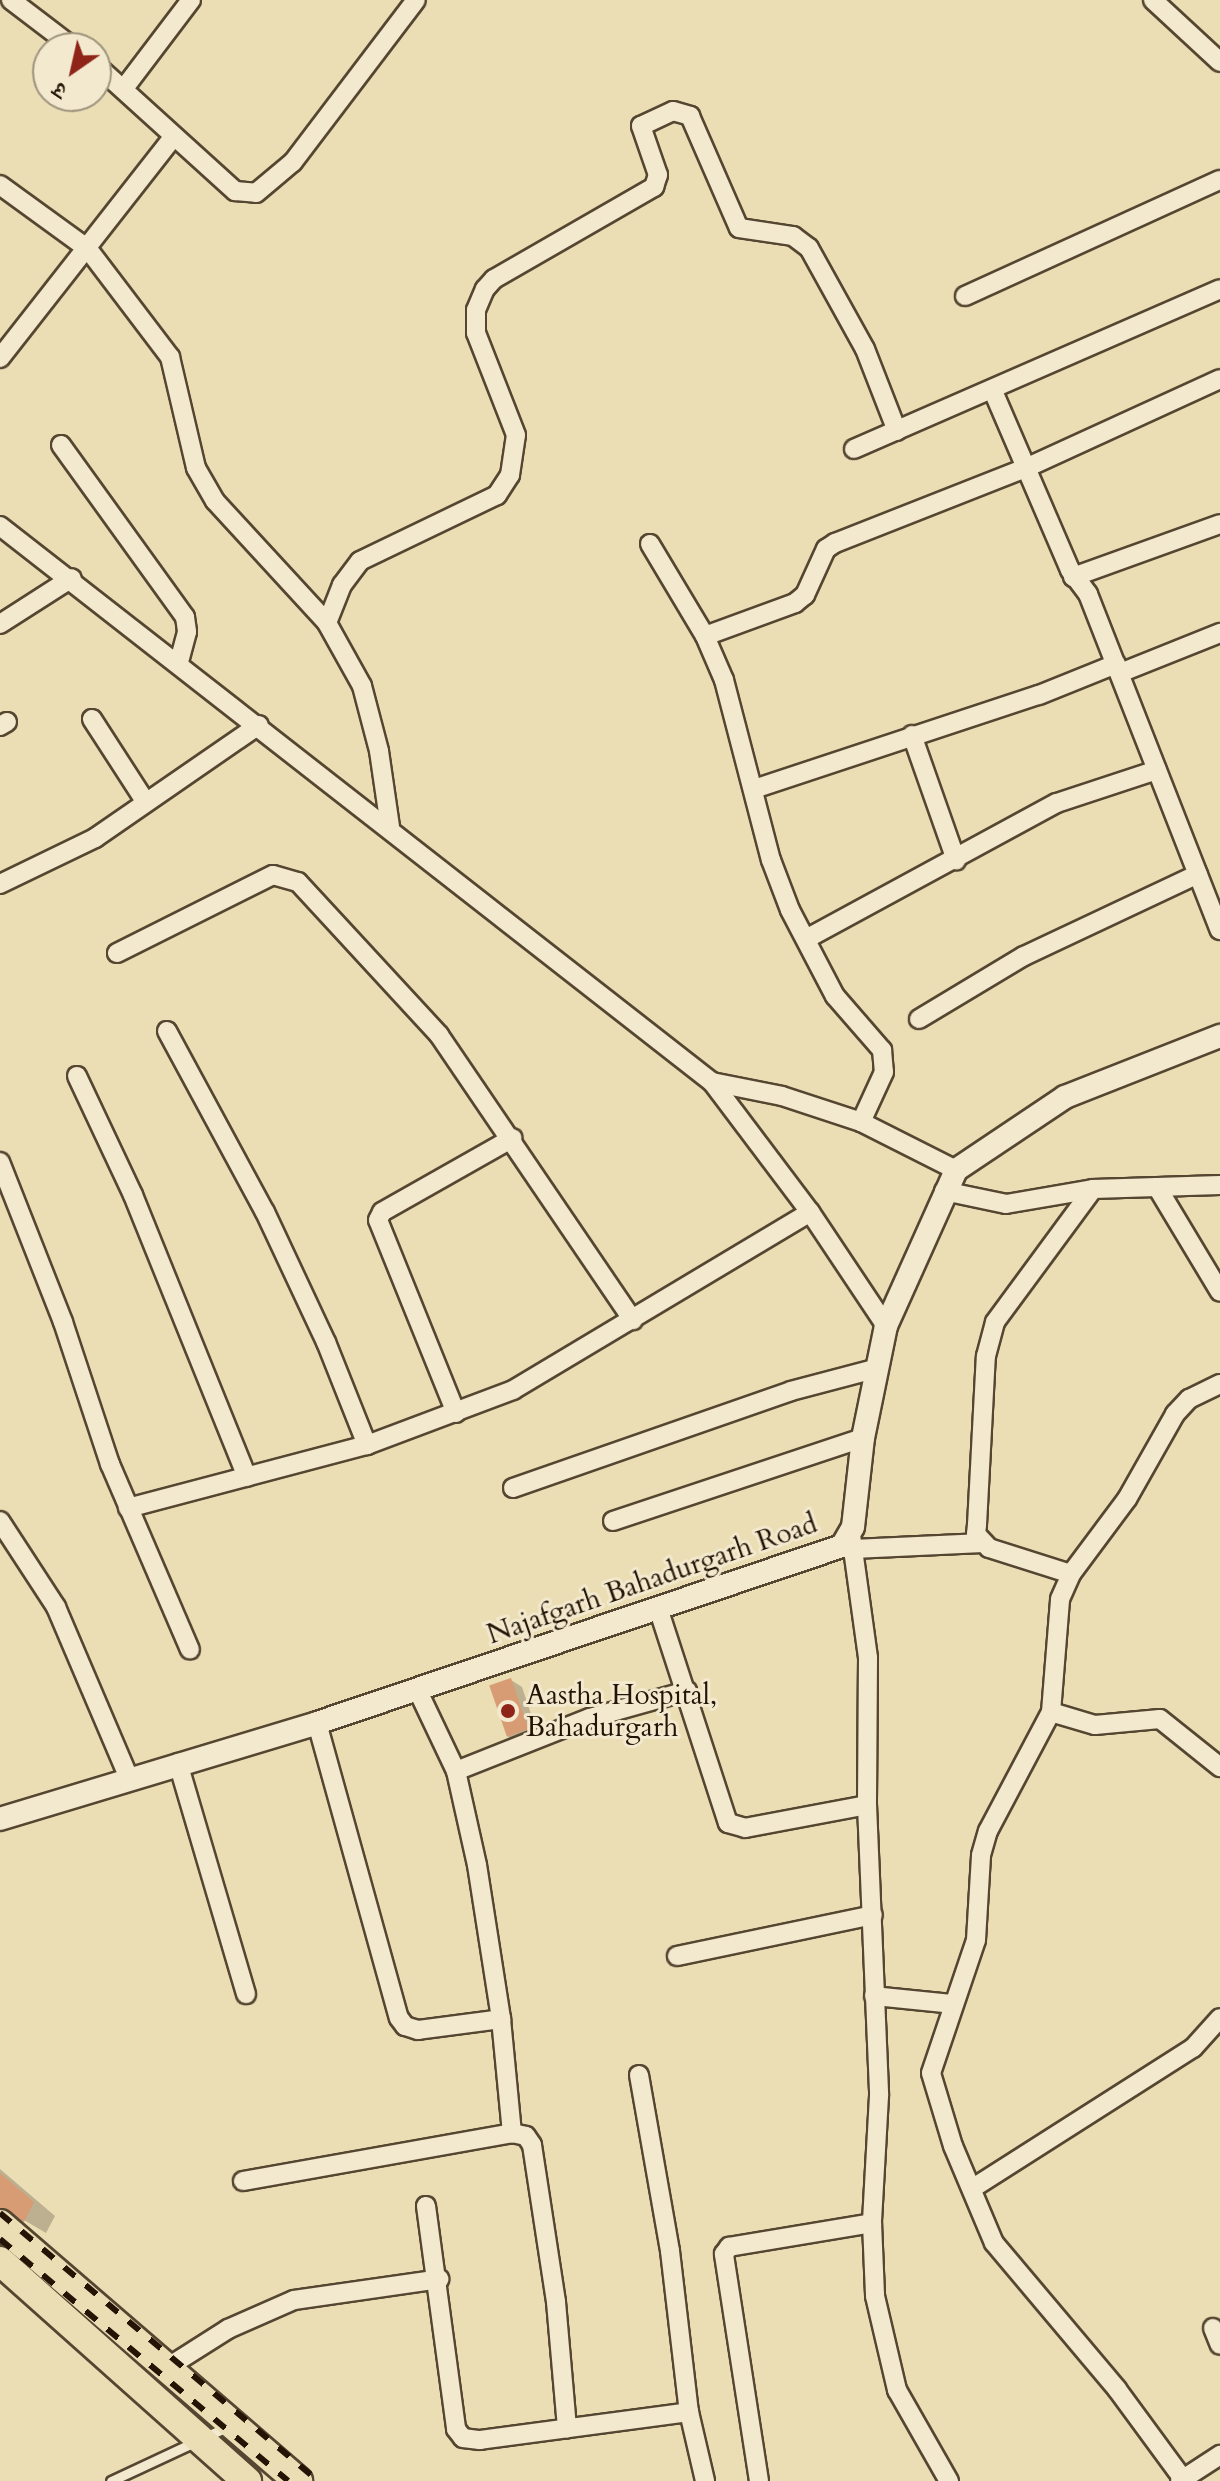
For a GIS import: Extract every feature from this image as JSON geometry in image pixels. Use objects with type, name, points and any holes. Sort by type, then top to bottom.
[{"type":"main road","points":[[0,2224],[298,2481]]},
{"type":"main road","points":[[0,2261],[247,2481]]},
{"type":"street","points":[[11,0],[53,32]]},
{"type":"street","points":[[125,87],[191,0]]},
{"type":"street","points":[[112,77],[125,87],[172,139],[235,191],[256,193],[267,187],[293,162],[416,0]]},
{"type":"street","points":[[1153,0],[1220,62]]},
{"type":"street","points":[[327,623],[342,585],[360,561],[497,495],[510,475],[516,435],[476,333],[476,310],[485,289],[494,279],[654,187],[658,175],[641,126],[673,111],[690,116],[739,228],[793,236],[809,248],[865,349],[897,431]]},
{"type":"street","points":[[0,358],[172,139]]},
{"type":"street","points":[[965,296],[1220,180]]},
{"type":"street","points":[[0,185],[88,249],[170,357],[196,468],[215,501],[327,623],[362,686],[379,751],[390,826]]},
{"type":"street","points":[[854,449],[993,391],[1220,289]]},
{"type":"street","points":[[705,636],[795,603],[805,595],[826,549],[835,543],[1028,467],[1220,379]]},
{"type":"street","points":[[993,391],[1073,577],[1086,589],[1220,930]]},
{"type":"street","points":[[61,445],[185,617],[187,632],[179,662]]},
{"type":"street","points":[[1073,577],[1220,524]]},
{"type":"street","points":[[0,526],[72,578],[390,826],[712,1082],[810,1212],[886,1326]]},
{"type":"street","points":[[650,544],[705,636],[737,717],[771,860],[806,939],[835,996],[882,1050],[884,1072],[861,1122]]},
{"type":"street","points":[[0,624],[72,578]]},
{"type":"street","points":[[754,789],[1220,633]]},
{"type":"street","points":[[92,719],[145,801]]},
{"type":"street","points":[[0,884],[95,838],[259,725]]},
{"type":"street","points":[[912,735],[956,860]]},
{"type":"street","points":[[806,939],[1057,803],[1157,770]]},
{"type":"street","points":[[919,1019],[1024,956],[1198,874]]},
{"type":"street","points":[[117,953],[273,875],[288,876],[439,1035],[513,1138],[633,1320]]},
{"type":"street","points":[[167,1031],[265,1212],[326,1342],[367,1445]]},
{"type":"street","name":"Najafgarh Bahadurgarh Road","points":[[0,1819],[317,1723],[659,1611],[852,1542],[863,1438],[874,1369],[886,1326],[956,1170],[1065,1097],[1220,1036]]},
{"type":"street","points":[[77,1076],[133,1195],[247,1477]]},
{"type":"street","points":[[712,1082],[782,1096],[861,1122],[956,1170]]},
{"type":"street","points":[[456,1413],[378,1220],[391,1207],[513,1138]]},
{"type":"street","points":[[0,1162],[128,1508],[190,1650]]},
{"type":"street","points":[[944,1191],[1006,1204],[1093,1189],[1220,1185]]},
{"type":"street","points":[[1157,1187],[1220,1292]]},
{"type":"street","points":[[983,1543],[976,1534],[986,1356],[993,1331],[1093,1189]]},
{"type":"street","points":[[128,1508],[367,1445],[456,1413],[534,1379],[810,1212]]},
{"type":"street","points":[[513,1488],[791,1391],[874,1369]]},
{"type":"street","points":[[1220,1384],[1189,1399],[1175,1414],[1127,1499],[1071,1574],[1060,1599],[1051,1712],[988,1831],[981,1855],[976,1940],[931,2073],[953,2146],[994,2243],[1117,2389],[1182,2480],[1220,2455]]},
{"type":"street","points":[[613,1521],[863,1438]]},
{"type":"street","points":[[0,1521],[56,1607],[129,1778]]},
{"type":"street","points":[[949,2481],[897,2390],[875,2296],[872,2223],[879,2096],[867,1805],[867,1633],[852,1542],[983,1543],[1071,1574]]},
{"type":"street","points":[[659,1611],[728,1823],[745,1828],[867,1805]]},
{"type":"street","points":[[417,1689],[456,1771],[501,2019],[512,2133]]},
{"type":"street","points":[[456,1771],[590,1718],[687,1691]]},
{"type":"street","points":[[1051,1712],[1095,1725],[1160,1719],[1220,1767]]},
{"type":"street","points":[[317,1723],[399,2018],[405,2026],[418,2030],[501,2019]]},
{"type":"street","points":[[178,1763],[246,1994]]},
{"type":"street","points":[[677,1956],[873,1915]]},
{"type":"street","points":[[874,1996],[953,2004]]},
{"type":"street","points":[[973,2188],[1193,2048],[1220,2018]]},
{"type":"street","points":[[639,2075],[670,2251],[689,2412],[705,2481]]},
{"type":"street","points":[[243,2181],[512,2133],[526,2136],[532,2145],[556,2302],[567,2429]]},
{"type":"street","points":[[426,2206],[439,2279],[459,2434],[480,2440],[689,2412]]},
{"type":"street","points":[[759,2481],[724,2254],[729,2247],[872,2223]]},
{"type":"street","points":[[165,2369],[228,2329],[294,2300],[439,2279]]},
{"type":"lane","points":[[111,2481],[202,2442],[231,2424]]},
{"type":"building","points":[[511,1678],[529,1729],[507,1737],[489,1685]]},
{"type":"building","points":[[0,2173],[34,2202],[24,2222],[0,2207]]},
{"type":"railway","points":[[0,2213],[318,2481]]},
{"type":"railway","points":[[0,2239],[288,2481]]},
{"type":"place","name":"Aastha Hospital, Bahadurgarh","points":[[508,1711]]}]
